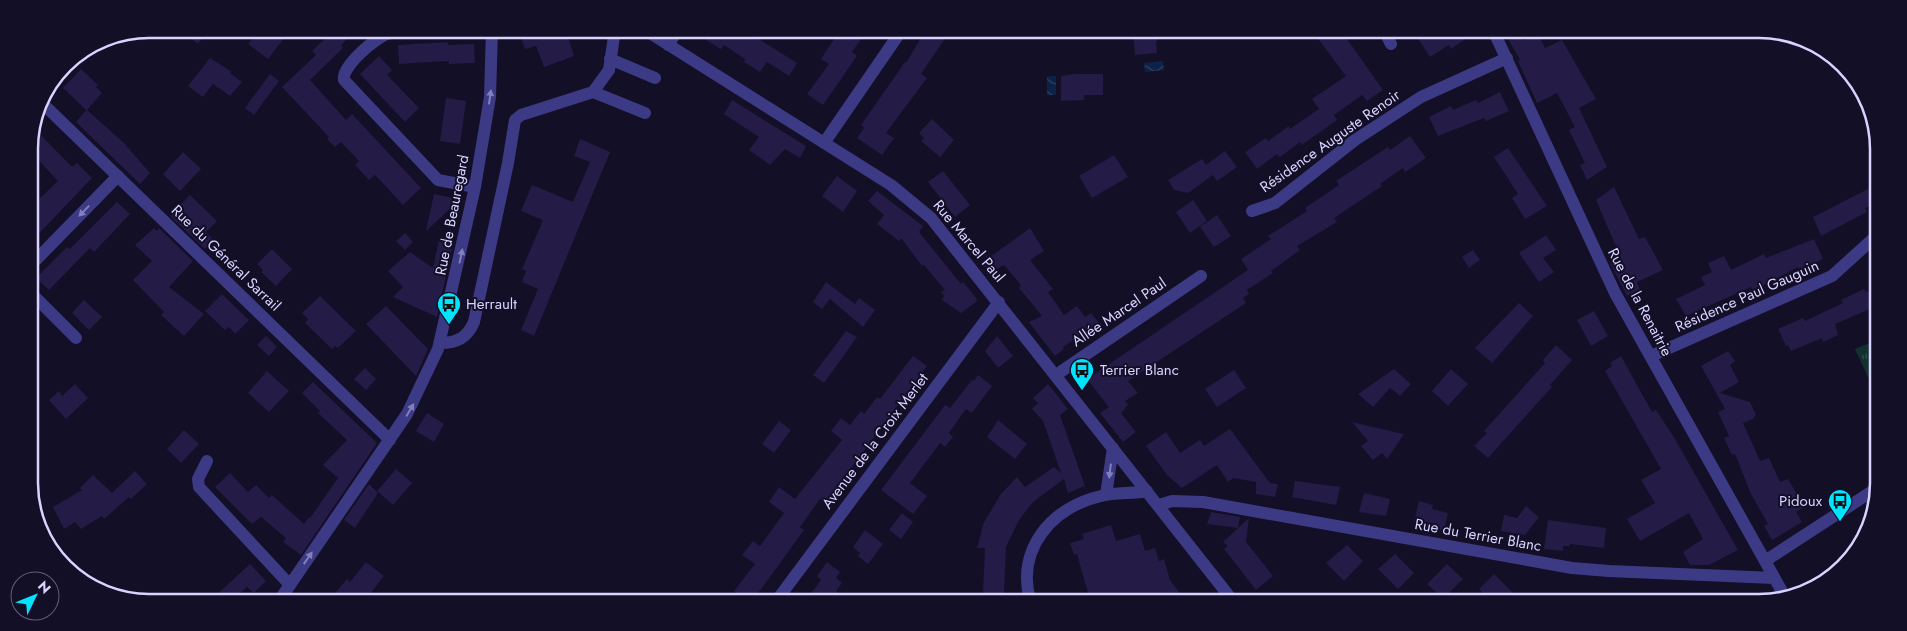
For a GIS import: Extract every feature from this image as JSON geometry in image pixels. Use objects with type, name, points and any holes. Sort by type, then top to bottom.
[{"type":"street","points":[[379,38],[344,71],[344,80],[438,180],[475,187]]},
{"type":"street","name":"Rue de Beauregard","points":[[283,594],[390,440],[420,391],[440,344],[475,187],[490,97],[492,38]]},
{"type":"street","points":[[440,344],[456,342],[462,339],[469,332],[474,322],[508,163],[515,120],[521,115],[593,92],[609,70],[614,38]]},
{"type":"street","name":"Rue Marcel Paul","points":[[658,38],[890,185],[931,218],[1228,593]]},
{"type":"street","points":[[668,45],[673,38]]},
{"type":"street","points":[[824,144],[896,38]]},
{"type":"street","points":[[1388,38],[1391,44]]},
{"type":"street","name":"Rue de la Renaitrie","points":[[1497,38],[1615,292],[1774,578]]},
{"type":"street","name":"Résidence Auguste Renoir","points":[[1252,211],[1275,203],[1355,140],[1421,97],[1507,58]]},
{"type":"street","points":[[610,59],[655,78]]},
{"type":"street","points":[[593,92],[645,113]]},
{"type":"street","name":"Rue du Général Sarrail","points":[[46,106],[390,440]]},
{"type":"street","points":[[38,258],[118,176]]},
{"type":"street","name":"Résidence Paul Gauguin","points":[[1650,356],[1832,276],[1870,242]]},
{"type":"street","name":"Allée Marcel Paul","points":[[1056,374],[1201,276]]},
{"type":"street","points":[[38,300],[76,338]]},
{"type":"street","name":"Avenue de la Croix Merlet","points":[[783,594],[999,302]]},
{"type":"street","points":[[1106,495],[1113,448]]},
{"type":"street","points":[[207,461],[198,478],[199,487],[290,585]]},
{"type":"street","points":[[1030,593],[1028,565],[1040,535],[1048,524],[1067,508],[1106,495],[1147,490]]},
{"type":"street","points":[[1765,561],[1869,493]]},
{"type":"street","name":"Rue du Terrier Blanc","points":[[1159,505],[1172,501],[1203,502],[1572,568],[1774,578]]},
{"type":"street","points":[[1774,578],[1781,591]]},
{"type":"green space","points":[[1870,343],[1870,379],[1869,379],[1855,349]]},
{"type":"water","points":[[1163,61],[1164,70],[1145,72],[1144,63]]},
{"type":"water","points":[[1047,76],[1056,76],[1056,95],[1047,95]]},
{"type":"building","points":[[191,38],[202,38],[198,44]]},
{"type":"building","points":[[253,38],[284,38],[268,59],[248,44]]},
{"type":"building","points":[[326,38],[348,38],[341,45],[343,48],[310,80],[346,120],[352,114],[421,188],[403,205],[375,175],[369,180],[355,165],[359,161],[341,142],[335,147],[327,139],[329,137],[282,87],[316,55],[312,51]]},
{"type":"building","points":[[521,38],[568,38],[574,56],[544,67],[536,46],[525,49]]},
{"type":"building","points":[[702,38],[759,38],[797,63],[789,76],[767,62],[760,72],[744,62],[745,59],[724,45],[721,49]]},
{"type":"building","points":[[835,38],[862,38],[852,52],[857,56],[823,105],[807,94],[829,64],[821,59]]},
{"type":"building","points":[[921,38],[945,38],[921,74],[927,78],[886,133],[894,138],[882,155],[857,138],[864,128],[861,125],[906,63]]},
{"type":"building","points":[[1134,38],[1160,38],[1156,42],[1157,53],[1135,55]]},
{"type":"building","points":[[1318,38],[1346,38],[1383,90],[1367,101],[1362,95],[1334,115],[1337,120],[1302,145],[1300,142],[1280,157],[1277,154],[1257,169],[1245,152],[1266,138],[1268,141],[1289,126],[1290,129],[1319,109],[1312,99],[1346,76]]},
{"type":"building","points":[[1418,38],[1467,38],[1451,49],[1449,45],[1430,57]]},
{"type":"building","points":[[1507,38],[1522,38],[1523,40],[1540,38],[1545,48],[1562,40],[1596,99],[1579,108],[1607,167],[1587,180],[1580,165],[1585,163],[1569,130],[1575,127],[1557,93],[1537,103],[1518,61],[1520,60]]},
{"type":"building","points":[[448,42],[448,45],[474,44],[475,63],[449,64],[449,61],[399,64],[398,45]]},
{"type":"building","points":[[379,56],[392,70],[387,75],[419,108],[405,122],[360,74]]},
{"type":"building","points":[[210,58],[232,72],[230,73],[242,82],[230,96],[213,84],[203,97],[188,86]]},
{"type":"building","points":[[81,69],[98,85],[96,87],[102,93],[87,110],[124,143],[150,173],[140,184],[76,122],[86,110],[63,88]]},
{"type":"building","points":[[270,74],[279,81],[254,115],[245,108]]},
{"type":"building","points":[[1103,74],[1103,95],[1084,95],[1084,100],[1061,101],[1061,76]]},
{"type":"building","points":[[1500,92],[1509,111],[1486,121],[1484,118],[1438,136],[1429,117],[1451,106],[1453,110],[1476,100],[1478,103]]},
{"type":"building","points":[[446,98],[466,101],[460,144],[440,141]]},
{"type":"building","points":[[732,100],[806,146],[800,158],[785,149],[770,165],[749,150],[759,137],[724,114]]},
{"type":"building","points":[[932,119],[954,140],[940,157],[921,141],[924,138],[919,133]]},
{"type":"building","points":[[38,132],[72,167],[77,163],[92,178],[38,235],[38,200],[58,181],[38,160]]},
{"type":"building","points":[[1410,136],[1426,158],[1405,172],[1403,168],[1380,184],[1382,186],[1334,218],[1337,222],[1297,246],[1300,250],[1271,271],[1273,273],[1247,290],[1249,294],[1243,298],[1246,303],[1128,381],[1138,393],[1125,401],[1128,405],[1121,413],[1136,432],[1123,442],[1100,413],[1109,407],[1087,379],[1248,270],[1241,259],[1271,239],[1268,236],[1307,211],[1305,208],[1339,185],[1336,181],[1388,147],[1390,150]]},
{"type":"building","points":[[580,139],[610,152],[534,336],[521,330],[538,289],[522,282],[526,271],[522,269],[543,220],[521,211],[532,185],[573,202],[590,162],[574,156]]},
{"type":"building","points":[[1508,148],[1547,206],[1525,219],[1512,198],[1518,194],[1494,157]]},
{"type":"building","points":[[1225,151],[1237,167],[1217,181],[1213,175],[1188,193],[1174,190],[1168,180],[1202,159],[1206,165]]},
{"type":"building","points":[[183,152],[201,169],[180,191],[163,174]]},
{"type":"building","points":[[1114,155],[1128,177],[1092,198],[1079,176]]},
{"type":"building","points":[[943,171],[970,205],[955,217],[928,182]]},
{"type":"building","points":[[837,176],[857,191],[843,212],[822,196]]},
{"type":"building","points":[[1614,187],[1639,239],[1645,237],[1663,270],[1637,282],[1640,290],[1627,296],[1610,263],[1621,258],[1596,200]]},
{"type":"building","points":[[1870,188],[1870,206],[1865,208],[1867,212],[1821,236],[1813,217]]},
{"type":"building","points":[[877,191],[923,226],[919,232],[961,284],[963,282],[977,299],[976,302],[961,313],[942,300],[944,296],[941,292],[945,290],[924,265],[922,266],[901,238],[899,241],[877,224],[884,215],[868,201]]},
{"type":"building","points":[[434,194],[453,198],[451,208],[426,231]]},
{"type":"building","points":[[190,195],[217,221],[206,232],[212,238],[205,249],[170,216]]},
{"type":"building","points":[[1193,200],[1207,221],[1190,233],[1176,212]]},
{"type":"building","points":[[117,202],[130,214],[94,252],[90,248],[49,290],[38,280],[38,276],[67,247],[70,249]]},
{"type":"building","points":[[1217,215],[1231,236],[1214,247],[1200,227]]},
{"type":"building","points":[[154,228],[157,231],[159,228],[193,261],[169,287],[204,314],[184,336],[161,315],[164,312],[133,280],[152,261],[135,245]]},
{"type":"building","points":[[1030,228],[1044,251],[1030,260],[1053,289],[1048,292],[1064,315],[1077,306],[1085,317],[1091,313],[1099,323],[1063,347],[1064,349],[1055,356],[1029,322],[1042,316],[1019,288],[1021,285],[1004,265],[990,273],[982,263]]},
{"type":"building","points":[[405,233],[413,242],[405,250],[396,241]]},
{"type":"building","points":[[1546,235],[1556,250],[1543,258],[1554,272],[1539,282],[1519,253]]},
{"type":"building","points":[[1814,239],[1823,259],[1799,270],[1798,267],[1753,291],[1751,287],[1686,316],[1676,299],[1705,285],[1701,277],[1712,272],[1708,263],[1724,256],[1731,270],[1764,254],[1766,258]]},
{"type":"building","points":[[439,240],[453,243],[437,317],[393,297],[403,287],[388,271],[410,252],[433,268]]},
{"type":"building","points":[[272,249],[292,269],[276,286],[261,272],[263,270],[257,264]]},
{"type":"building","points":[[1473,250],[1480,260],[1469,268],[1462,257]]},
{"type":"building","points":[[826,282],[855,304],[859,298],[875,310],[863,327],[830,299],[822,309],[813,302]]},
{"type":"building","points":[[1864,289],[1866,292],[1870,290],[1870,309],[1835,324],[1838,335],[1823,342],[1822,338],[1791,351],[1788,345],[1786,346],[1778,329],[1803,318],[1805,321],[1843,303],[1841,300]]},
{"type":"building","points":[[222,294],[249,320],[235,334],[229,327],[225,330],[205,311]]},
{"type":"building","points":[[320,296],[356,331],[338,348],[335,346],[332,349],[305,323],[308,319],[302,313]]},
{"type":"building","points":[[84,300],[102,317],[89,330],[72,313]]},
{"type":"building","points":[[1519,303],[1533,316],[1492,363],[1475,348]]},
{"type":"building","points":[[386,306],[428,349],[416,376],[366,324]]},
{"type":"building","points":[[1594,311],[1608,336],[1591,346],[1577,320]]},
{"type":"building","points":[[846,331],[857,337],[824,383],[813,375]]},
{"type":"building","points":[[266,336],[277,347],[269,356],[257,345]]},
{"type":"building","points":[[997,336],[1013,356],[998,368],[985,351]]},
{"type":"building","points":[[1556,345],[1572,360],[1550,385],[1552,387],[1488,458],[1474,446],[1487,433],[1484,431],[1545,363],[1543,360]]},
{"type":"building","points":[[1728,351],[1735,361],[1730,365],[1739,382],[1720,393],[1750,402],[1756,414],[1753,419],[1743,423],[1760,461],[1769,458],[1780,482],[1788,479],[1804,507],[1796,512],[1802,522],[1772,540],[1764,526],[1768,524],[1751,494],[1735,454],[1732,455],[1724,438],[1729,436],[1718,412],[1725,409],[1701,366]]},
{"type":"building","points":[[913,356],[927,366],[825,503],[820,499],[800,527],[804,530],[758,594],[737,594],[734,591],[755,564],[742,555],[753,541],[760,546],[784,513],[769,502],[779,487],[795,499],[842,440],[831,431],[841,418],[850,425],[861,411],[864,414],[877,397],[880,399]]},
{"type":"building","points":[[1621,356],[1652,412],[1656,410],[1675,439],[1738,550],[1709,565],[1690,565],[1683,552],[1703,539],[1689,513],[1640,541],[1627,519],[1655,503],[1641,480],[1661,469],[1605,371],[1612,366],[1610,363]]},
{"type":"building","points":[[365,368],[376,379],[366,390],[354,379]]},
{"type":"building","points":[[1394,369],[1411,384],[1400,396],[1390,388],[1373,407],[1358,394]]},
{"type":"building","points":[[1451,369],[1468,384],[1448,406],[1432,391]]},
{"type":"building","points":[[1234,370],[1246,388],[1217,407],[1205,389]]},
{"type":"building","points":[[267,371],[289,391],[269,412],[248,393]]},
{"type":"building","points":[[978,375],[992,386],[972,413],[966,409],[949,433],[953,437],[945,447],[940,443],[910,483],[927,496],[913,514],[881,490],[945,405],[950,408]]},
{"type":"building","points":[[313,382],[377,443],[301,555],[283,542],[286,538],[261,517],[252,524],[215,487],[230,473],[248,492],[256,485],[269,498],[272,495],[304,524],[310,518],[338,478],[323,465],[347,440],[318,413],[320,411],[302,393]]},
{"type":"building","points":[[75,384],[88,398],[66,419],[49,400],[59,391],[62,396]]},
{"type":"building","points":[[1048,384],[1068,409],[1060,415],[1085,486],[1068,493],[1064,479],[1033,502],[1019,520],[1006,547],[1004,593],[983,593],[985,548],[977,548],[984,522],[1001,494],[1017,477],[1025,487],[1054,467],[1061,473],[1043,421],[1032,409],[1038,403],[1033,398]]},
{"type":"building","points":[[427,413],[444,424],[434,442],[416,431]]},
{"type":"building","points":[[998,420],[1027,444],[1015,459],[987,437]]},
{"type":"building","points":[[779,421],[791,430],[774,453],[762,444]]},
{"type":"building","points":[[1352,422],[1404,434],[1387,459],[1382,453],[1373,460],[1361,446],[1368,441]]},
{"type":"building","points":[[1230,429],[1270,483],[1278,484],[1275,497],[1256,494],[1256,482],[1233,478],[1228,482],[1217,465],[1182,488],[1167,475],[1146,446],[1166,432],[1180,453],[1200,440],[1204,446]]},
{"type":"building","points":[[184,430],[199,444],[181,463],[167,449]]},
{"type":"building","points":[[396,469],[412,483],[393,505],[377,491]]},
{"type":"building","points":[[135,471],[147,484],[131,499],[129,497],[104,519],[102,516],[81,529],[75,522],[64,529],[53,507],[82,490],[80,488],[93,475],[112,493]]},
{"type":"building","points":[[1295,481],[1340,487],[1336,505],[1292,497]]},
{"type":"building","points":[[369,484],[378,493],[355,528],[344,520]]},
{"type":"building","points":[[1364,493],[1390,499],[1386,516],[1359,512]]},
{"type":"building","points":[[1419,501],[1433,505],[1432,509],[1448,513],[1444,531],[1414,522]]},
{"type":"building","points":[[1526,506],[1539,517],[1525,535],[1501,531],[1504,515],[1517,518]]},
{"type":"building","points":[[1211,512],[1240,517],[1238,528],[1207,524]]},
{"type":"building","points":[[902,513],[913,522],[901,539],[889,530]]},
{"type":"building","points":[[1249,518],[1246,542],[1273,576],[1256,590],[1224,549],[1228,546],[1223,542]]},
{"type":"building","points":[[1548,520],[1606,528],[1604,548],[1570,544],[1569,546],[1563,546],[1563,551],[1544,549]]},
{"type":"building","points":[[1111,525],[1116,541],[1140,534],[1145,551],[1155,548],[1159,561],[1164,559],[1170,580],[1180,593],[1088,593],[1077,554],[1074,555],[1070,543],[1084,539],[1082,534]]},
{"type":"building","points":[[865,530],[883,544],[868,564],[858,556],[860,553],[853,547]]},
{"type":"building","points":[[1347,545],[1363,561],[1344,581],[1326,563]]},
{"type":"building","points":[[1395,554],[1414,573],[1398,589],[1378,569]]},
{"type":"building","points":[[366,562],[384,576],[370,594],[334,594],[347,579],[350,582]]},
{"type":"building","points":[[827,562],[840,572],[836,578],[842,583],[836,591],[839,594],[811,594],[821,580],[817,576]]},
{"type":"building","points":[[250,564],[266,581],[254,593],[247,587],[239,594],[217,594]]},
{"type":"building","points":[[1447,564],[1463,579],[1449,593],[1437,593],[1427,584]]},
{"type":"building","points":[[1494,574],[1513,593],[1483,593],[1479,589]]},
{"type":"place","name":"Herrault","points":[[449,325]]},
{"type":"place","name":"Terrier Blanc","points":[[1082,391]]},
{"type":"place","name":"Pidoux","points":[[1840,522]]}]
